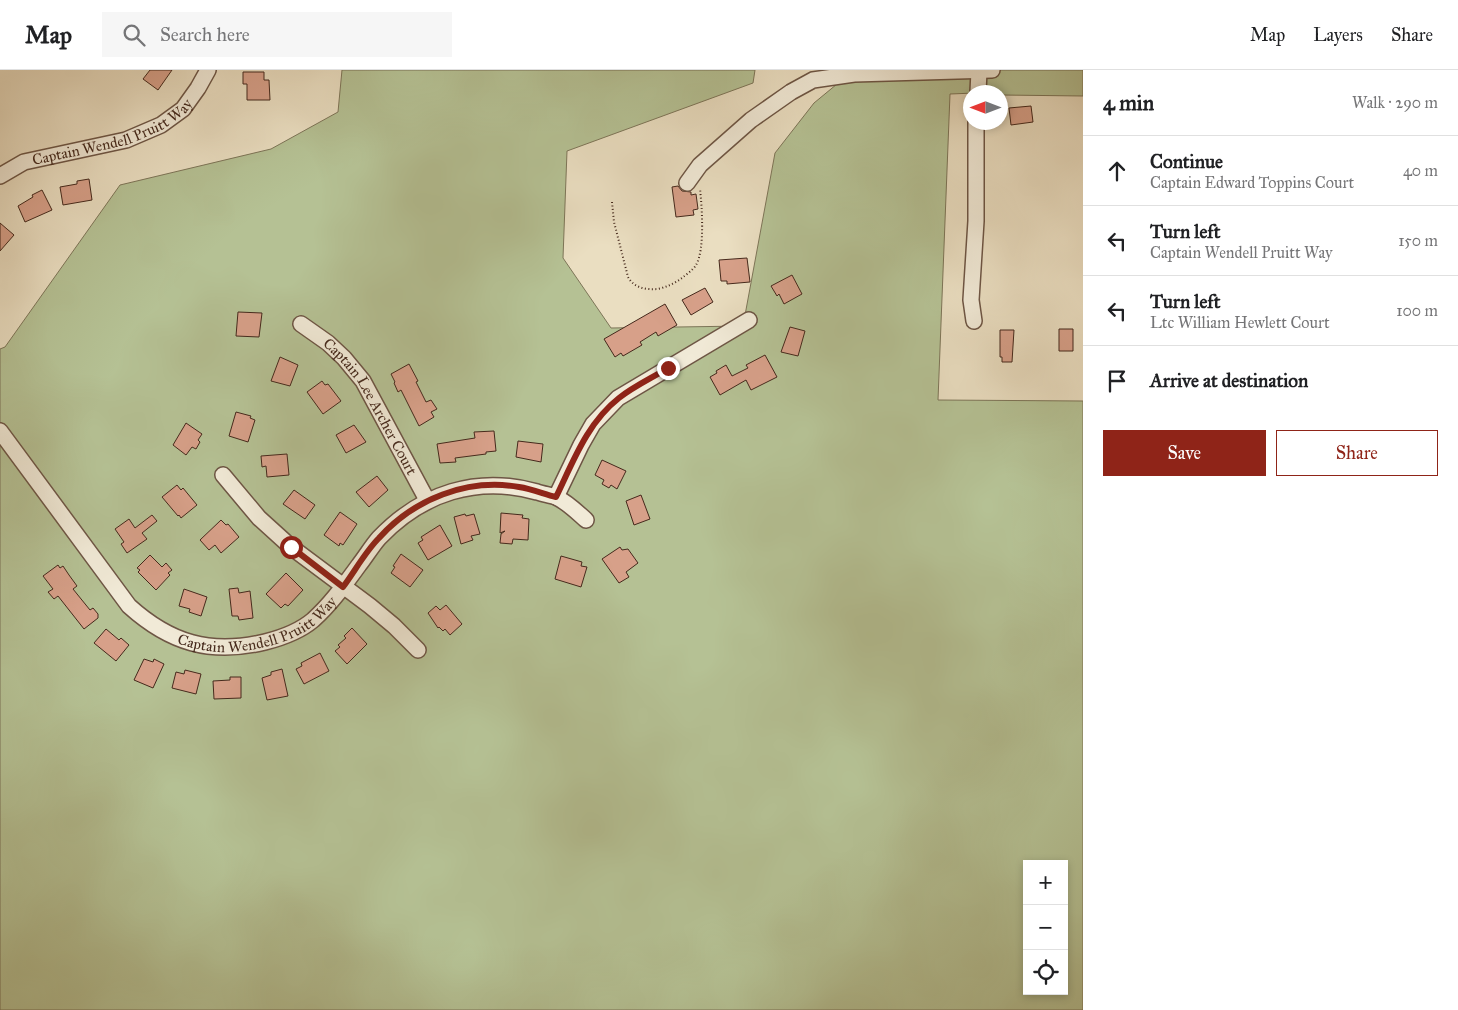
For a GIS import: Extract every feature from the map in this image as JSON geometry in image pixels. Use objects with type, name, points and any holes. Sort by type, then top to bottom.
[{"type":"street","name":"Captain Wendell Pruitt Way","points":[[0,176],[24,162],[126,140],[161,125],[183,110],[208,70]]},
{"type":"street","points":[[687,183],[698,168],[751,120],[791,92],[813,80],[854,74],[986,70],[981,85]]},
{"type":"street","points":[[974,321],[971,300],[976,221],[976,130]]},
{"type":"street","points":[[556,497],[593,424],[618,398],[749,320]]},
{"type":"street","name":"Captain Lee Archer Court","points":[[301,324],[339,353],[362,381],[427,500]]},
{"type":"street","name":"Captain Wendell Pruitt Way","points":[[0,431],[129,606],[146,622],[168,634],[191,643],[219,648],[251,645],[282,637],[312,621],[343,587],[378,538],[409,511],[427,500],[457,489],[489,484],[520,487],[556,497],[586,520]]},
{"type":"street","points":[[223,475],[259,518],[291,547],[370,606],[418,650]]},
{"type":"path","points":[[612,202],[614,222],[628,277],[631,282],[640,288],[651,289],[675,283],[688,274],[696,265],[701,252],[701,203],[698,168]]},
{"type":"green space","points":[[342,70],[755,70],[753,83],[567,151],[563,258],[611,328],[743,326],[775,153],[814,103],[854,70],[1083,70],[1083,96],[1008,95],[1008,85],[963,85],[963,93],[950,94],[938,400],[1083,401],[1083,1010],[0,1010],[0,349],[5,347],[120,185],[271,149],[338,112]]},
{"type":"building","points":[[150,70],[172,70],[158,90],[143,79]]},
{"type":"building","points":[[243,72],[264,72],[264,80],[269,80],[270,100],[247,100],[247,84],[243,84]]},
{"type":"building","points":[[1031,106],[1033,122],[1011,125],[1009,108]]},
{"type":"building","points":[[89,179],[92,200],[63,205],[60,187],[77,184],[77,181]]},
{"type":"building","points":[[678,186],[682,191],[691,192],[691,195],[696,194],[698,209],[693,210],[694,215],[676,217],[672,187]]},
{"type":"building","points":[[42,190],[52,210],[25,222],[18,206]]},
{"type":"building","points":[[0,223],[14,235],[0,251]]},
{"type":"building","points":[[747,258],[750,282],[727,284],[727,281],[721,281],[719,260]]},
{"type":"building","points":[[792,275],[802,294],[784,304],[779,294],[777,296],[771,286]]},
{"type":"building","points":[[705,288],[713,302],[691,315],[682,300]]},
{"type":"building","points":[[665,304],[677,325],[658,336],[656,332],[640,342],[642,345],[623,356],[621,353],[615,357],[604,339]]},
{"type":"building","points":[[238,312],[262,313],[259,337],[236,336]]},
{"type":"building","points":[[790,327],[805,331],[798,356],[781,352]]},
{"type":"building","points":[[1059,329],[1073,329],[1073,351],[1059,351]]},
{"type":"building","points":[[1000,330],[1014,330],[1012,362],[1002,362],[1002,357],[1000,357]]},
{"type":"building","points":[[765,355],[777,377],[751,390],[746,380],[720,395],[710,377],[717,373],[716,371],[726,365],[732,376],[748,368],[746,365]]},
{"type":"building","points":[[280,357],[298,365],[290,386],[271,381]]},
{"type":"building","points":[[409,364],[426,402],[431,400],[437,409],[431,412],[434,417],[419,426],[401,390],[398,392],[391,374]]},
{"type":"building","points":[[322,381],[325,385],[328,384],[341,401],[323,414],[307,392]]},
{"type":"building","points":[[236,412],[251,416],[250,418],[255,420],[248,442],[229,436]]},
{"type":"building","points":[[186,423],[202,434],[196,449],[192,447],[186,455],[173,445]]},
{"type":"building","points":[[354,425],[366,442],[346,453],[336,435]]},
{"type":"building","points":[[494,431],[496,451],[455,458],[456,462],[440,463],[437,444],[475,438],[474,432]]},
{"type":"building","points":[[518,441],[543,444],[541,462],[516,457]]},
{"type":"building","points":[[287,454],[289,475],[267,477],[266,466],[262,467],[261,456]]},
{"type":"building","points":[[602,460],[626,471],[617,489],[611,485],[609,488],[602,484],[604,480],[595,475]]},
{"type":"building","points":[[377,476],[388,490],[369,507],[356,492]]},
{"type":"building","points":[[177,485],[181,490],[183,488],[197,505],[181,518],[162,497]]},
{"type":"building","points":[[294,490],[315,505],[305,519],[283,504]]},
{"type":"building","points":[[641,495],[650,519],[634,525],[626,501]]},
{"type":"building","points":[[340,512],[357,524],[343,545],[340,543],[339,546],[324,535]]},
{"type":"building","points":[[501,513],[523,515],[522,518],[529,519],[528,540],[513,539],[512,544],[500,543],[501,534],[505,531],[500,533]]},
{"type":"building","points":[[465,514],[466,516],[474,514],[480,534],[471,536],[473,540],[461,544],[454,517]]},
{"type":"building","points":[[152,515],[157,521],[142,533],[147,539],[127,553],[121,544],[124,542],[115,529],[129,519],[135,528]]},
{"type":"building","points":[[221,520],[226,525],[228,524],[239,537],[221,553],[215,545],[209,550],[200,540]]},
{"type":"building","points":[[440,525],[452,546],[428,560],[418,543],[423,540],[421,537]]},
{"type":"building","points":[[620,547],[622,550],[628,549],[638,563],[626,572],[629,577],[619,583],[602,559]]},
{"type":"building","points":[[401,554],[423,570],[410,587],[391,573]]},
{"type":"building","points":[[150,555],[162,567],[166,563],[172,570],[168,573],[170,575],[156,590],[138,572],[140,570],[137,568]]},
{"type":"building","points":[[561,556],[582,562],[581,566],[587,567],[581,587],[555,579]]},
{"type":"building","points":[[58,565],[60,568],[63,566],[77,586],[73,589],[90,610],[93,608],[98,614],[98,618],[84,629],[58,596],[54,599],[48,592],[53,589],[43,576]]},
{"type":"building","points":[[286,573],[303,590],[288,606],[285,604],[281,608],[266,594]]},
{"type":"building","points":[[238,588],[239,593],[250,591],[253,618],[239,620],[238,616],[232,616],[229,589]]},
{"type":"building","points":[[184,589],[207,597],[201,616],[189,612],[190,609],[179,606]]},
{"type":"building","points":[[446,605],[462,624],[450,635],[445,629],[443,631],[438,628],[428,613],[436,606],[440,610]]},
{"type":"building","points":[[352,628],[367,644],[347,664],[335,651],[340,647],[338,645],[346,638],[344,636]]},
{"type":"building","points":[[106,629],[119,640],[121,638],[129,645],[116,661],[94,643]]},
{"type":"building","points":[[320,653],[329,671],[304,684],[296,669],[302,666],[301,663]]},
{"type":"building","points":[[144,659],[153,662],[154,659],[164,664],[153,688],[134,680]]},
{"type":"building","points":[[282,669],[288,696],[267,700],[262,678],[271,675],[271,672]]},
{"type":"building","points":[[185,670],[201,674],[196,694],[172,688],[176,672],[184,674]]},
{"type":"building","points":[[230,677],[241,677],[241,698],[214,699],[213,681],[230,680]]},
{"type":"route","points":[[291,547],[343,587],[378,538],[409,511],[427,500],[457,489],[489,484],[520,487],[556,497],[593,424],[618,398],[668,368]]}]
